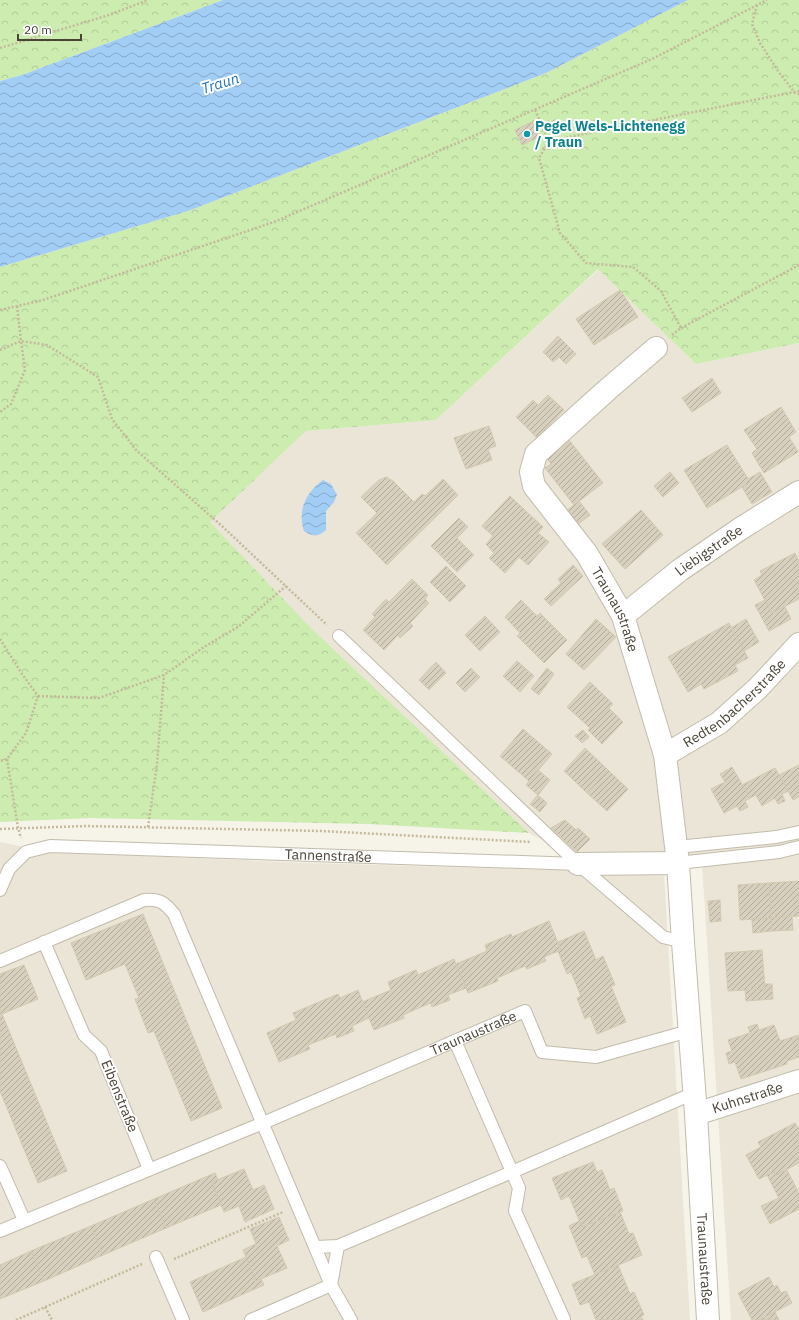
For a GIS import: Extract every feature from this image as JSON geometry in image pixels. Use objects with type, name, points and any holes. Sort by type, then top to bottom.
[{"type":"street","name":"Traunaustraße","points":[[656,348],[536,454],[532,472],[534,486],[587,554],[623,616],[665,755],[677,855],[695,1104],[708,1320]]},
{"type":"street","name":"Liebigstraße","points":[[623,616],[680,570],[740,529],[799,492]]},
{"type":"street","name":"Redtenbacherstraße","points":[[665,755],[719,723],[758,688],[799,644]]},
{"type":"street","name":"Tannenstraße","points":[[578,864],[677,855]]},
{"type":"street","name":"Kuhnstraße","points":[[695,1104],[799,1081]]},
{"type":"lane","points":[[339,636],[578,864],[663,937],[683,942]]},
{"type":"lane","points":[[677,855],[799,832]]},
{"type":"lane","name":"Tannenstraße","points":[[0,890],[9,869],[26,852],[50,846],[578,864]]},
{"type":"lane","points":[[677,855],[779,852],[799,847]]},
{"type":"lane","points":[[0,961],[144,900],[155,899],[165,903],[174,914],[331,1285],[351,1320]]},
{"type":"lane","name":"Eibenstraße","points":[[44,942],[84,1035],[101,1051],[149,1169]]},
{"type":"lane","name":"Traunaustraße","points":[[263,1123],[525,1011],[542,1052],[596,1057],[689,1031]]},
{"type":"lane","points":[[455,1041],[519,1188],[515,1211],[564,1319]]},
{"type":"lane","points":[[316,1247],[338,1246],[512,1172],[695,1104]]},
{"type":"lane","points":[[0,1231],[263,1123]]},
{"type":"lane","points":[[0,1166],[24,1220]]},
{"type":"lane","points":[[331,1285],[338,1246]]},
{"type":"lane","points":[[156,1257],[183,1320]]},
{"type":"lane","points":[[251,1320],[331,1285]]},
{"type":"path","points":[[0,48],[109,15],[148,0]]},
{"type":"path","points":[[0,310],[43,300],[274,222],[652,59],[766,0]]},
{"type":"path","points":[[756,5],[752,24],[760,43],[778,71],[795,93],[799,94]]},
{"type":"path","points":[[681,328],[661,291],[633,267],[586,263],[560,233],[539,158],[549,141],[799,91]]},
{"type":"path","points":[[535,110],[549,141]]},
{"type":"path","points":[[656,348],[681,328],[799,265]]},
{"type":"path","points":[[0,412],[11,404],[25,370],[17,306]]},
{"type":"path","points":[[0,350],[21,341],[47,345],[98,377],[112,418],[137,451],[223,527],[339,636]]},
{"type":"path","points":[[38,696],[99,698],[164,675],[204,647],[238,627],[286,586]]},
{"type":"path","points":[[0,639],[38,696]]},
{"type":"path","points":[[148,827],[157,764],[164,675]]},
{"type":"path","points":[[18,828],[7,760],[26,734],[38,696]]},
{"type":"path","points":[[0,761],[7,760]]},
{"type":"path","points":[[0,829],[86,826],[321,831],[532,842]]},
{"type":"path","points":[[45,1307],[52,1320]]},
{"type":"shaded area","points":[[599,269],[696,364],[799,343],[799,1320],[731,1320],[702,863],[583,862],[529,833],[312,629],[210,522],[306,431],[436,420]]},
{"type":"shaded area","points":[[0,842],[49,852],[307,863],[664,873],[690,1320],[0,1320]]},
{"type":"green space","points":[[0,0],[223,0],[22,75],[0,81]]},
{"type":"green space","points":[[688,0],[799,0],[799,343],[696,364],[598,269],[436,420],[306,431],[210,522],[312,629],[529,833],[369,824],[90,818],[0,822],[0,267],[188,211],[546,73]]},
{"type":"water","name":"Traun","points":[[223,0],[688,0],[546,73],[188,211],[0,267],[0,81],[22,75]]},
{"type":"water","points":[[323,480],[331,484],[337,495],[334,502],[326,511],[326,530],[318,535],[313,535],[304,531],[302,524],[302,509],[304,502],[312,490]]},
{"type":"building","name":"Pegel Wels-Lichtenegg / Traun","points":[[532,122],[539,137],[522,145],[515,130]]},
{"type":"building","points":[[620,290],[638,317],[594,345],[576,319]]},
{"type":"building","points":[[558,336],[576,354],[566,364],[559,357],[553,362],[543,352]]},
{"type":"building","points":[[712,378],[721,393],[692,412],[682,398]]},
{"type":"building","points":[[548,395],[564,410],[537,438],[516,417],[533,400],[538,405]]},
{"type":"building","points":[[781,407],[796,432],[789,437],[798,452],[764,473],[752,453],[757,449],[744,430]]},
{"type":"building","points":[[489,426],[496,446],[488,449],[492,460],[466,469],[454,438]]},
{"type":"building","points":[[569,440],[603,483],[574,505],[545,468],[551,464],[546,457]]},
{"type":"building","points":[[727,445],[750,482],[707,508],[684,470]]},
{"type":"building","points":[[670,472],[679,483],[663,497],[654,486]]},
{"type":"building","points":[[760,472],[772,492],[752,504],[742,487],[750,482],[748,479]]},
{"type":"building","points":[[386,477],[393,481],[414,502],[422,494],[425,496],[443,479],[458,495],[387,565],[356,533],[377,513],[361,497],[379,480]]},
{"type":"building","points":[[510,496],[543,527],[538,533],[549,542],[528,565],[519,557],[505,573],[489,558],[494,553],[486,544],[493,536],[482,526]]},
{"type":"building","points":[[579,501],[590,515],[577,525],[566,511]]},
{"type":"building","points":[[641,510],[663,535],[625,569],[602,544]]},
{"type":"building","points":[[459,518],[468,527],[457,538],[474,555],[457,572],[431,546]]},
{"type":"building","points":[[795,553],[799,561],[799,599],[772,613],[754,580],[762,575],[760,571]]},
{"type":"building","points":[[573,565],[583,576],[551,606],[544,599],[561,583],[558,579]]},
{"type":"building","points":[[446,566],[466,586],[450,602],[430,582]]},
{"type":"building","points":[[412,579],[428,595],[425,599],[429,603],[410,623],[413,626],[400,638],[398,635],[384,650],[363,630],[375,617],[372,614],[386,599],[389,602]]},
{"type":"building","points":[[521,600],[537,616],[520,633],[505,617]]},
{"type":"building","points":[[765,600],[772,613],[785,607],[791,619],[769,631],[755,605]]},
{"type":"building","points":[[540,613],[567,640],[544,663],[517,636]]},
{"type":"building","points":[[485,616],[500,632],[480,651],[465,635]]},
{"type":"building","points":[[596,619],[616,637],[584,670],[566,654]]},
{"type":"building","points":[[746,619],[759,642],[744,651],[731,628]]},
{"type":"building","points":[[729,623],[748,658],[735,665],[738,671],[704,689],[701,684],[688,692],[668,657]]},
{"type":"building","points":[[517,661],[534,676],[520,692],[503,676]]},
{"type":"building","points":[[436,662],[446,673],[429,690],[419,680]]},
{"type":"building","points":[[471,668],[480,677],[465,692],[456,683]]},
{"type":"building","points":[[547,668],[554,674],[539,695],[531,689]]},
{"type":"building","points":[[590,682],[613,704],[590,728],[567,707]]},
{"type":"building","points":[[609,708],[623,722],[602,744],[588,730]]},
{"type":"building","points":[[523,729],[552,754],[529,781],[500,756]]},
{"type":"building","points":[[583,730],[589,737],[582,743],[575,736]]},
{"type":"building","points":[[585,748],[608,770],[587,793],[564,771]]},
{"type":"building","points":[[799,765],[799,797],[793,800],[779,775]]},
{"type":"building","points":[[732,767],[750,798],[745,801],[748,807],[740,811],[737,806],[724,813],[711,789],[725,782],[720,774]]},
{"type":"building","points":[[775,768],[788,791],[782,794],[785,801],[778,804],[775,798],[762,806],[756,795],[750,798],[742,785]]},
{"type":"building","points":[[538,770],[550,780],[538,795],[526,785]]},
{"type":"building","points":[[608,770],[628,789],[607,811],[587,793]]},
{"type":"building","points":[[538,795],[547,803],[540,812],[530,804]]},
{"type":"building","points":[[565,820],[576,830],[578,828],[590,839],[577,852],[551,828]]},
{"type":"building","points":[[799,881],[799,916],[771,918],[769,883]]},
{"type":"building","points":[[769,883],[771,918],[740,920],[738,885]]},
{"type":"building","points":[[720,900],[721,921],[710,922],[708,901]]},
{"type":"building","points":[[143,914],[222,1108],[191,1121],[154,1031],[148,1033],[135,999],[139,998],[125,964],[86,980],[71,943]]},
{"type":"building","points":[[792,916],[793,930],[772,931],[771,918]]},
{"type":"building","points":[[771,918],[772,931],[753,933],[752,919]]},
{"type":"building","points":[[549,921],[561,950],[544,957],[546,961],[527,969],[525,966],[497,978],[498,981],[468,993],[456,964],[487,951],[485,945],[511,934],[512,937]]},
{"type":"building","points":[[584,931],[596,960],[603,956],[615,985],[611,986],[626,1022],[597,1034],[590,1016],[585,1019],[577,998],[581,996],[571,972],[567,974],[558,951],[561,950],[558,942]]},
{"type":"building","points":[[762,950],[765,989],[728,991],[725,953]]},
{"type":"building","points":[[454,959],[466,988],[448,995],[450,1000],[432,1007],[431,1003],[403,1015],[404,1018],[374,1030],[362,1002],[391,990],[388,982],[416,970],[418,975]]},
{"type":"building","points":[[24,965],[38,999],[2,1014],[67,1171],[38,1183],[0,1091],[0,974]]},
{"type":"building","points":[[764,984],[772,984],[773,999],[746,1001],[745,990],[765,989]]},
{"type":"building","points":[[358,990],[369,1018],[352,1026],[354,1031],[337,1038],[336,1034],[308,1045],[310,1049],[279,1062],[267,1033],[296,1020],[293,1013],[338,994],[340,998]]},
{"type":"building","points":[[757,1024],[759,1030],[774,1025],[780,1041],[799,1035],[799,1057],[787,1061],[787,1064],[741,1079],[735,1062],[729,1064],[726,1053],[732,1051],[728,1040],[750,1033],[748,1027]]},
{"type":"building","points":[[795,1123],[799,1130],[799,1163],[776,1175],[774,1172],[759,1179],[746,1155],[761,1147],[758,1142]]},
{"type":"building","points":[[593,1162],[597,1172],[602,1170],[610,1190],[614,1188],[623,1211],[582,1227],[569,1196],[561,1200],[552,1178]]},
{"type":"building","points":[[244,1169],[253,1190],[264,1185],[274,1209],[245,1222],[239,1206],[224,1212],[212,1182]]},
{"type":"building","points":[[787,1170],[799,1193],[799,1209],[770,1224],[761,1206],[779,1198],[767,1175],[774,1172],[776,1175]]},
{"type":"building","points":[[215,1173],[218,1180],[212,1182],[221,1205],[166,1228],[154,1199]]},
{"type":"building","points":[[154,1199],[166,1228],[103,1255],[91,1226]]},
{"type":"building","points":[[620,1212],[629,1234],[633,1233],[642,1255],[595,1275],[587,1256],[582,1258],[569,1226],[579,1221],[582,1227]]},
{"type":"building","points":[[279,1217],[289,1240],[277,1246],[287,1268],[256,1281],[243,1250],[256,1244],[250,1229]]},
{"type":"building","points":[[91,1226],[103,1255],[44,1281],[31,1251]]},
{"type":"building","points":[[31,1251],[44,1281],[0,1299],[0,1265]]},
{"type":"building","points":[[246,1257],[256,1281],[261,1279],[264,1285],[203,1312],[190,1282]]},
{"type":"building","points":[[618,1265],[630,1294],[634,1292],[644,1315],[641,1316],[643,1320],[596,1320],[589,1302],[580,1305],[572,1284]]},
{"type":"building","points":[[769,1277],[774,1287],[777,1285],[781,1293],[786,1291],[792,1303],[759,1320],[752,1320],[738,1293]]},
{"type":"building","points":[[775,1312],[779,1320],[759,1320]]},
{"type":"place","name":"Pegel Wels-Lichtenegg / Traun","points":[[527,134]]}]
